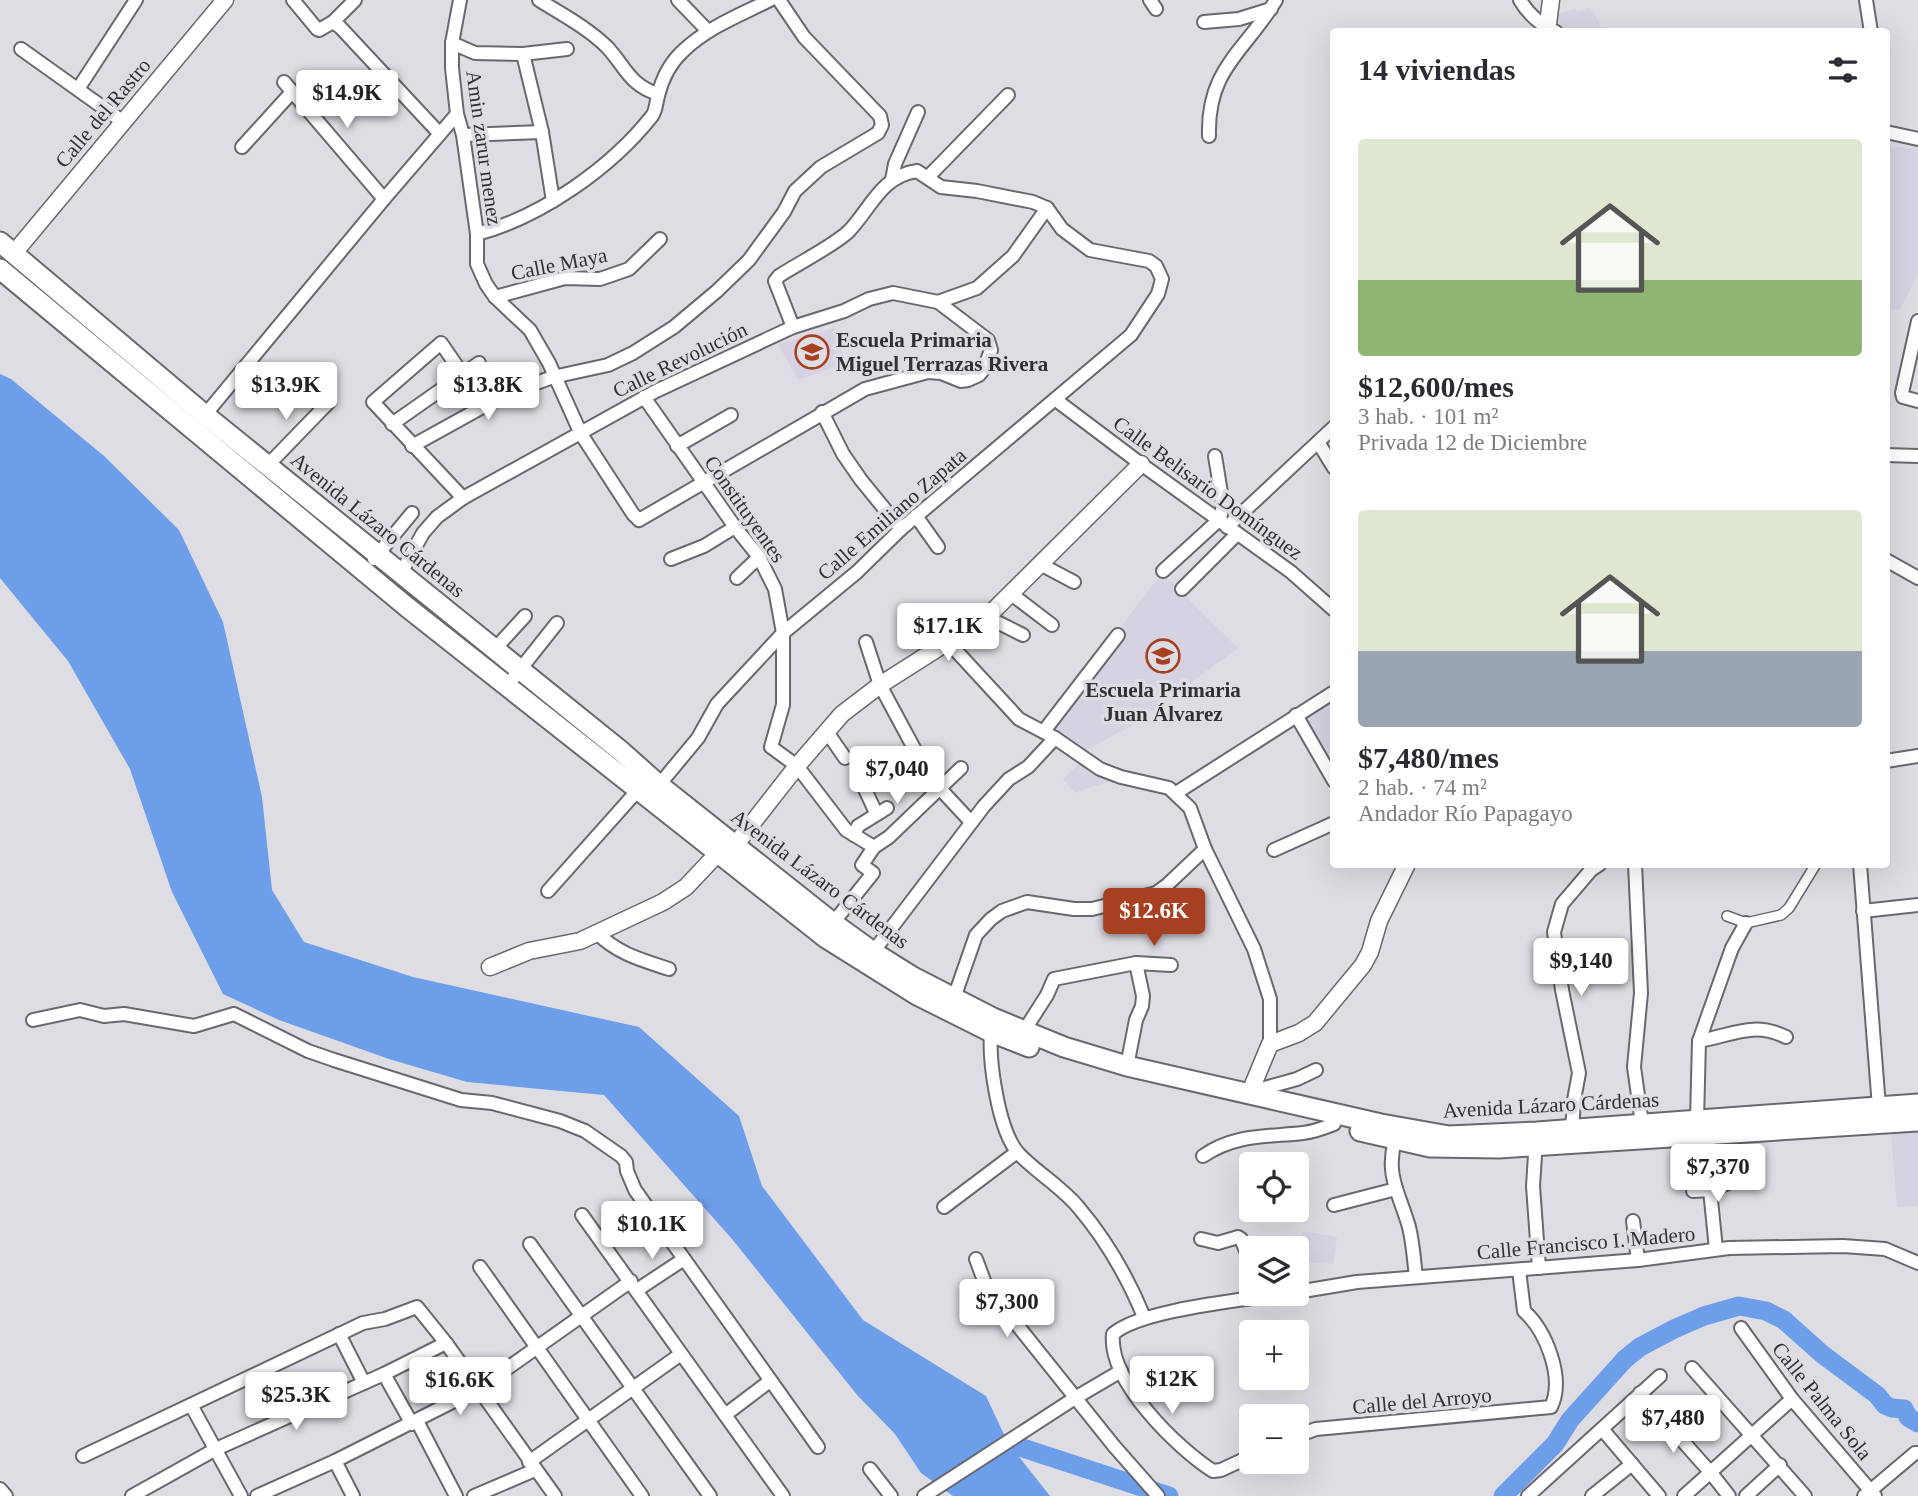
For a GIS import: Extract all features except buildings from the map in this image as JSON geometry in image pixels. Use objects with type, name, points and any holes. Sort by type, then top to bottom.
[{"type":"main road","name":"Avenida Lázaro Cárdenas","points":[[7,247],[205,415],[622,752],[825,938],[917,995],[992,1025],[1069,1062],[1334,1124],[1395,1141],[1430,1147],[1702,1128],[1918,1121]]},
{"type":"main road","name":"Avenida Lázaro Cárdenas","points":[[0,269],[364,571],[638,790],[873,952],[954,998],[992,1025],[1024,1031],[1064,1047],[1127,1066],[1381,1124],[1450,1136],[1536,1140]]},
{"type":"main road","points":[[49,310],[62,294]]},
{"type":"main road","points":[[302,519],[315,503]]},
{"type":"main road","name":"Avenida Lázaro Cárdenas","points":[[1575,1137],[1642,1124],[1702,1128],[1918,1104]]},
{"type":"street","points":[[78,89],[136,0]]},
{"type":"street","name":"Calle del Rastro","points":[[7,247],[122,121],[225,0]]},
{"type":"street","points":[[293,0],[319,30],[329,27],[355,0]]},
{"type":"street","name":"Amin zarur menez","points":[[460,0],[452,43],[457,114],[463,135],[477,234],[477,264],[486,284],[495,297],[530,330],[580,434],[639,520],[703,482]]},
{"type":"street","points":[[539,0],[602,43],[623,71],[646,90],[658,93]]},
{"type":"street","points":[[678,0],[707,30]]},
{"type":"street","points":[[477,234],[498,229],[553,201],[608,162],[654,114],[658,93],[670,65],[707,30],[770,0]]},
{"type":"street","points":[[412,446],[465,414],[506,394],[553,377],[608,365],[674,327],[749,260],[784,212],[795,191],[821,167],[878,133],[882,125],[880,116],[804,37],[779,0]]},
{"type":"street","points":[[1520,0],[1526,10],[1548,28]]},
{"type":"street","points":[[1550,28],[1551,0]]},
{"type":"street","points":[[1866,0],[1870,28]]},
{"type":"street","points":[[1203,22],[1239,19],[1274,4]]},
{"type":"street","points":[[1209,136],[1208,112],[1225,67],[1274,4]]},
{"type":"street","points":[[334,22],[439,133]]},
{"type":"street","points":[[452,43],[475,53],[523,54],[567,49]]},
{"type":"street","points":[[21,49],[122,121]]},
{"type":"street","points":[[523,54],[542,132],[553,201]]},
{"type":"street","points":[[242,147],[288,87],[384,198]]},
{"type":"street","points":[[922,174],[1008,95]]},
{"type":"street","points":[[892,180],[895,164],[918,112]]},
{"type":"street","points":[[205,415],[457,114]]},
{"type":"street","points":[[463,135],[542,132]]},
{"type":"street","points":[[1890,133],[1918,139]]},
{"type":"street","points":[[793,327],[775,281],[848,232],[870,202],[903,173],[922,174],[942,187],[1022,200],[1047,208],[1013,256],[977,288],[938,302]]},
{"type":"street","name":"Calle Emiliano Zapata","points":[[659,785],[698,738],[717,704],[783,632],[857,572],[916,516],[1131,335],[1162,284],[1156,266],[1149,261],[1090,250],[1062,229],[1047,208]]},
{"type":"street","name":"Calle Maya","points":[[495,297],[565,278],[600,279],[610,276],[629,269],[660,239]]},
{"type":"street","name":"Calle Revolución","points":[[401,573],[423,533],[437,517],[463,498],[644,397],[793,327],[893,293],[938,302],[988,340],[992,350],[979,375],[968,380],[961,381],[941,373],[911,375],[864,389],[822,412]]},
{"type":"street","points":[[1918,321],[1903,397],[1918,401]]},
{"type":"street","points":[[463,374],[441,343],[373,402],[463,498]]},
{"type":"street","points":[[392,424],[479,363]]},
{"type":"street","name":"Constituyentes","points":[[644,397],[759,557],[775,589],[783,632],[783,705],[771,743],[773,748],[797,766]]},
{"type":"street","name":"Calle Belisario Domínguez","points":[[1056,400],[1291,572],[1330,606]]},
{"type":"street","points":[[268,465],[329,402]]},
{"type":"street","points":[[703,482],[822,412],[849,463],[901,529]]},
{"type":"street","points":[[677,446],[731,415]]},
{"type":"street","points":[[1163,571],[1228,527],[1330,431]]},
{"type":"street","points":[[1318,442],[1330,462]]},
{"type":"street","points":[[1890,455],[1918,456]]},
{"type":"street","points":[[1182,589],[1228,527],[1215,456]]},
{"type":"street","points":[[490,967],[529,951],[580,941],[675,894],[727,849],[842,714],[880,685],[987,617],[1141,464]]},
{"type":"street","points":[[364,571],[412,513]]},
{"type":"street","points":[[916,516],[938,547]]},
{"type":"street","points":[[671,559],[704,545],[735,527]]},
{"type":"street","points":[[737,578],[759,557]]},
{"type":"street","points":[[1890,562],[1918,578]]},
{"type":"street","points":[[1040,564],[1074,582]]},
{"type":"street","points":[[1010,593],[1052,625]]},
{"type":"street","points":[[494,650],[525,616]]},
{"type":"street","points":[[987,617],[1023,635]]},
{"type":"street","points":[[507,686],[557,623]]},
{"type":"street","points":[[873,952],[971,822],[1009,779],[1028,767],[1118,635]]},
{"type":"street","points":[[866,642],[880,685],[930,778],[971,822]]},
{"type":"street","points":[[948,642],[1020,719],[1100,769],[1121,778],[1169,788],[1190,808],[1205,849],[1254,949],[1270,999],[1270,1044],[1250,1092]]},
{"type":"street","points":[[1176,793],[1330,694]]},
{"type":"street","points":[[1296,715],[1330,774]]},
{"type":"street","points":[[827,732],[845,758]]},
{"type":"street","points":[[1890,760],[1918,756]]},
{"type":"street","points":[[797,766],[828,803],[838,820],[854,835],[874,847]]},
{"type":"street","points":[[833,923],[872,873],[862,865],[874,847],[889,837],[961,768]]},
{"type":"street","points":[[854,835],[858,826],[882,811],[863,785]]},
{"type":"street","points":[[548,891],[638,790]]},
{"type":"street","points":[[1274,850],[1330,826]]},
{"type":"street","points":[[954,998],[976,935],[1002,911],[1027,902],[1092,909],[1156,893],[1205,849]]},
{"type":"street","points":[[1270,1044],[1299,1033],[1315,1023],[1363,965],[1370,952],[1379,921],[1405,868]]},
{"type":"street","points":[[1575,1137],[1574,1100],[1579,1073],[1562,990],[1554,932],[1562,904],[1594,868]]},
{"type":"street","points":[[1635,868],[1641,993],[1634,1068],[1642,1124]]},
{"type":"street","points":[[1727,916],[1746,923],[1781,915],[1789,908],[1814,868]]},
{"type":"street","points":[[1860,868],[1879,1107]]},
{"type":"street","points":[[1863,911],[1918,905]]},
{"type":"street","points":[[1716,1249],[1714,1188],[1702,1128],[1699,1041],[1732,948],[1746,923]]},
{"type":"street","points":[[597,933],[609,946],[669,969]]},
{"type":"street","points":[[1024,1031],[1054,979],[1136,963],[1171,965]]},
{"type":"street","points":[[1127,1066],[1143,996],[1136,963]]},
{"type":"street","points":[[33,1020],[79,1010],[104,1016],[124,1014],[194,1026],[234,1014],[308,1051],[334,1060],[461,1100],[492,1103],[560,1121],[585,1131],[626,1162],[635,1190],[818,1447]]},
{"type":"street","points":[[992,1025],[992,1071],[996,1096],[1017,1152],[1077,1205],[1134,1291],[1144,1317]]},
{"type":"street","points":[[1699,1041],[1758,1028],[1774,1030],[1786,1037]]},
{"type":"street","points":[[1250,1092],[1297,1079],[1316,1070]]},
{"type":"street","points":[[1203,1156],[1237,1139],[1306,1133],[1334,1124]]},
{"type":"street","points":[[1536,1140],[1533,1186],[1539,1268]]},
{"type":"street","points":[[1395,1141],[1390,1159],[1396,1189],[1410,1230],[1416,1278]]},
{"type":"street","points":[[944,1207],[1017,1152]]},
{"type":"street","points":[[1693,1191],[1714,1188],[1735,1180]]},
{"type":"street","points":[[1334,1205],[1396,1189]]},
{"type":"street","points":[[582,1215],[725,1415],[777,1494]]},
{"type":"street","points":[[1633,1221],[1638,1260]]},
{"type":"street","points":[[1200,1239],[1214,1244],[1239,1238]]},
{"type":"street","points":[[530,1244],[710,1496]]},
{"type":"street","name":"Calle Francisco I. Madero","points":[[1309,1290],[1357,1282],[1638,1260],[1716,1249],[1857,1247],[1885,1249],[1918,1263]]},
{"type":"street","points":[[257,1496],[335,1461],[478,1389],[583,1315],[684,1259]]},
{"type":"street","points":[[976,1259],[986,1286],[1074,1398],[1158,1496]]},
{"type":"street","points":[[480,1267],[642,1496]]},
{"type":"street","name":"Calle del Arroyo","points":[[1309,1432],[1551,1407],[1555,1390],[1549,1347],[1536,1321],[1524,1311],[1519,1270]]},
{"type":"street","points":[[1239,1299],[1144,1317],[1122,1327],[1113,1335],[1112,1345],[1121,1371],[1152,1420],[1213,1471],[1239,1462]]},
{"type":"street","points":[[83,1456],[363,1323],[385,1319],[417,1307],[446,1343],[555,1496]]},
{"type":"street","name":"Calle Palma Sola","points":[[1741,1328],[1792,1399],[1869,1494]]},
{"type":"street","points":[[339,1334],[364,1383]]},
{"type":"street","points":[[132,1496],[216,1449],[384,1374],[446,1343]]},
{"type":"street","points":[[474,1496],[532,1466],[587,1421],[681,1354]]},
{"type":"street","points":[[1692,1368],[1805,1496]]},
{"type":"street","points":[[924,1496],[1074,1398],[1121,1371]]},
{"type":"street","points":[[384,1374],[456,1496]]},
{"type":"street","points":[[1528,1496],[1660,1376]]},
{"type":"street","points":[[725,1415],[770,1381]]},
{"type":"street","points":[[1640,1393],[1729,1496]]},
{"type":"street","points":[[1684,1496],[1792,1399]]},
{"type":"street","points":[[191,1405],[241,1496]]},
{"type":"street","points":[[1602,1429],[1660,1496]]},
{"type":"street","points":[[1869,1494],[1918,1452]]},
{"type":"street","points":[[335,1461],[353,1496]]},
{"type":"street","points":[[1591,1496],[1632,1464]]},
{"type":"street","points":[[1746,1496],[1780,1465]]},
{"type":"street","points":[[870,1469],[891,1496]]},
{"type":"street","points":[[0,1489],[6,1496]]},
{"type":"shaded area","points":[[1590,8],[1601,28],[1552,28],[1557,14],[1576,9],[1577,12]]},
{"type":"shaded area","points":[[1890,146],[1918,149],[1918,273],[1900,310],[1890,309]]},
{"type":"shaded area","name":"Escuela Primaria Miguel Terrazas Rivera","points":[[834,328],[846,363],[798,380],[778,344]]},
{"type":"shaded area","name":"Escuela Primaria Juan Álvarez","points":[[1162,573],[1238,648],[1136,723],[1085,751],[1045,725]]},
{"type":"shaded area","points":[[1330,703],[1330,755],[1322,759],[1302,716]]},
{"type":"shaded area","points":[[1082,761],[1112,780],[1075,793],[1063,779]]},
{"type":"shaded area","points":[[1918,1130],[1918,1206],[1897,1207],[1891,1132]]},
{"type":"shaded area","points":[[1303,1231],[1337,1237],[1333,1264],[1309,1263],[1309,1236],[1301,1236]]},
{"type":"water","points":[[0,374],[11,379],[104,456],[179,530],[223,622],[262,797],[272,890],[304,942],[413,977],[639,1027],[739,1116],[762,1186],[863,1320],[986,1396],[1008,1443],[1050,1496],[953,1496],[921,1473],[895,1434],[858,1396],[732,1239],[604,1095],[467,1082],[389,1059],[279,1020],[223,994],[172,892],[130,769],[68,661],[0,578]]},
{"type":"waterway","points":[[1503,1496],[1555,1444],[1570,1420],[1625,1359],[1640,1347],[1674,1329],[1704,1316],[1739,1306],[1766,1311],[1784,1320],[1822,1354],[1877,1395],[1885,1405],[1904,1409],[1908,1417],[1918,1423]]},
{"type":"waterway","points":[[1008,1443],[1169,1496]]},
{"type":"place","name":"Escuela Primaria Miguel Terrazas Rivera","points":[[812,352]]},
{"type":"place","name":"Escuela Primaria Juan Álvarez","points":[[1163,656]]}]
